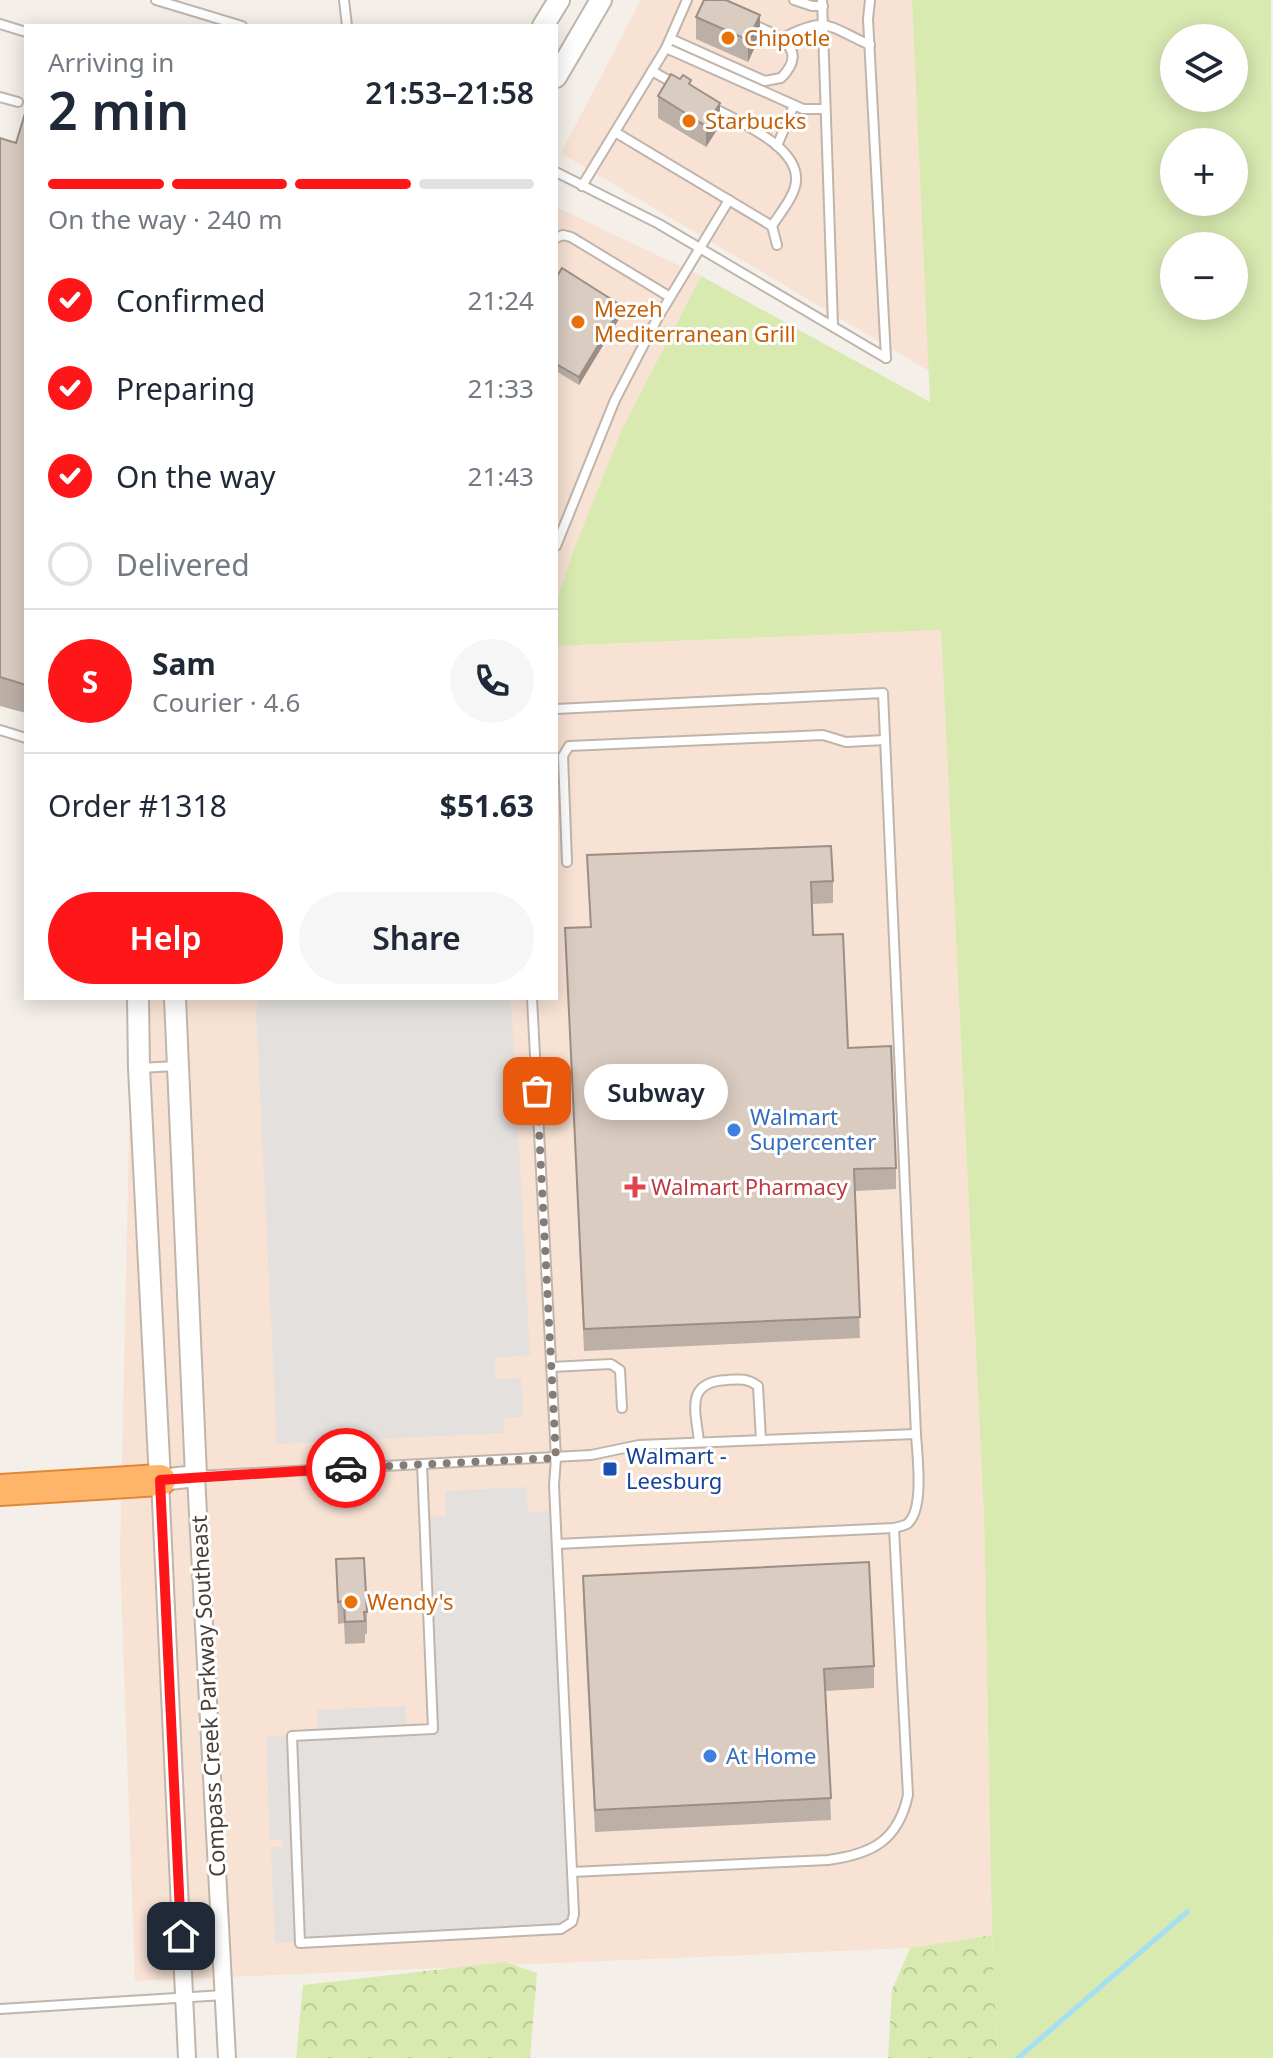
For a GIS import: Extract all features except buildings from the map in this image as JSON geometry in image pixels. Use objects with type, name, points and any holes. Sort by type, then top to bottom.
[{"type":"highway","points":[[0,1490],[160,1480]]},
{"type":"street","points":[[544,24],[559,0]]},
{"type":"street","points":[[558,74],[601,0]]},
{"type":"street","name":"Compass Creek Parkway Southeast","points":[[138,1000],[187,2058]]},
{"type":"street","name":"Compass Creek Parkway Southeast","points":[[175,1000],[196,1476],[227,2058]]},
{"type":"street","points":[[160,1480],[196,1476]]},
{"type":"lane","points":[[156,0],[235,24]]},
{"type":"lane","points":[[344,0],[347,24]]},
{"type":"lane","points":[[582,186],[668,43],[687,0]]},
{"type":"lane","points":[[794,0],[812,6],[822,3],[833,325]]},
{"type":"lane","points":[[558,173],[627,206],[886,358],[870,0]]},
{"type":"lane","points":[[668,43],[765,81],[781,78],[791,63],[791,48],[783,38],[742,19]]},
{"type":"lane","points":[[783,38],[810,24],[823,23],[870,45]]},
{"type":"lane","points":[[0,24],[24,31]]},
{"type":"lane","points":[[668,43],[803,109],[825,109]]},
{"type":"lane","points":[[652,71],[689,93]]},
{"type":"lane","points":[[0,97],[18,102]]},
{"type":"lane","points":[[701,100],[777,146],[792,162],[796,182],[794,189],[772,226]]},
{"type":"lane","points":[[777,146],[794,105]]},
{"type":"lane","points":[[615,132],[772,226],[777,245]]},
{"type":"lane","points":[[558,533],[615,400],[670,297],[729,200]]},
{"type":"lane","points":[[558,237],[571,237],[670,297]]},
{"type":"lane","points":[[557,1544],[894,1528],[906,1524],[915,1514],[918,1501],[883,693],[558,709]]},
{"type":"lane","points":[[0,730],[24,737]]},
{"type":"lane","points":[[567,862],[563,756],[569,746],[823,735],[846,742],[885,740]]},
{"type":"lane","points":[[422,1464],[433,1729],[292,1736],[300,1943],[561,1929],[572,1922],[574,1914],[556,1458],[532,1000]]},
{"type":"lane","points":[[139,1068],[177,1066]]},
{"type":"lane","points":[[551,1367],[611,1364],[620,1370],[622,1408]]},
{"type":"lane","points":[[699,1442],[694,1400],[700,1387],[712,1380],[748,1379],[758,1386],[761,1440]]},
{"type":"lane","points":[[196,1476],[556,1458],[591,1455],[639,1445],[916,1434]]},
{"type":"lane","points":[[572,1872],[828,1860],[854,1856],[878,1846],[892,1832],[904,1814],[908,1795],[894,1528]]},
{"type":"lane","points":[[0,2009],[224,1995]]},
{"type":"shaded area","points":[[641,0],[912,0],[929,371],[561,153]]},
{"type":"shaded area","points":[[558,208],[701,276],[622,429],[558,597]]},
{"type":"shaded area","points":[[941,630],[984,1517],[992,1935],[910,1948],[135,1981],[120,1558],[132,1000],[558,1000],[558,646]]},
{"type":"shaded area","points":[[258,1000],[511,1000],[530,1355],[494,1358],[496,1379],[521,1378],[523,1417],[503,1418],[504,1433],[277,1444]]},
{"type":"shaded area","points":[[526,1487],[528,1512],[556,1511],[574,1914],[567,1927],[275,1943],[271,1847],[282,1847],[284,1843],[282,1840],[270,1840],[266,1737],[318,1735],[317,1710],[405,1706],[407,1730],[433,1729],[424,1517],[446,1516],[445,1491]]},
{"type":"green space","points":[[912,0],[1271,0],[1273,2058],[998,2058],[992,1935],[984,1517],[941,630],[558,646],[558,597],[622,429],[701,276],[930,402]]},
{"type":"green space","points":[[992,1935],[998,2058],[888,2058],[892,1990],[910,1948]]},
{"type":"green space","points":[[505,1962],[537,1973],[530,2058],[296,2058],[303,1985]]},
{"type":"waterway","points":[[1018,2058],[1187,1912]]},
{"type":"way so far","points":[[346,1468],[556,1458],[537,1091]]},
{"type":"place","name":"Chipotle","points":[[728,38]]},
{"type":"place","name":"Starbucks","points":[[689,121]]},
{"type":"place","name":"Mezeh Mediterranean Grill","points":[[578,322]]},
{"type":"place","name":"Subway","points":[[537,1091]]},
{"type":"place","name":"Walmart Supercenter","points":[[734,1130]]},
{"type":"place","name":"Walmart Pharmacy","points":[[635,1187]]},
{"type":"place","name":"Walmart - Leesburg","points":[[610,1469]]},
{"type":"place","name":"Wendy's","points":[[351,1602]]},
{"type":"place","name":"At Home","points":[[710,1756]]},
{"type":"route","points":[[181,1936],[160,1480],[346,1468]]}]
